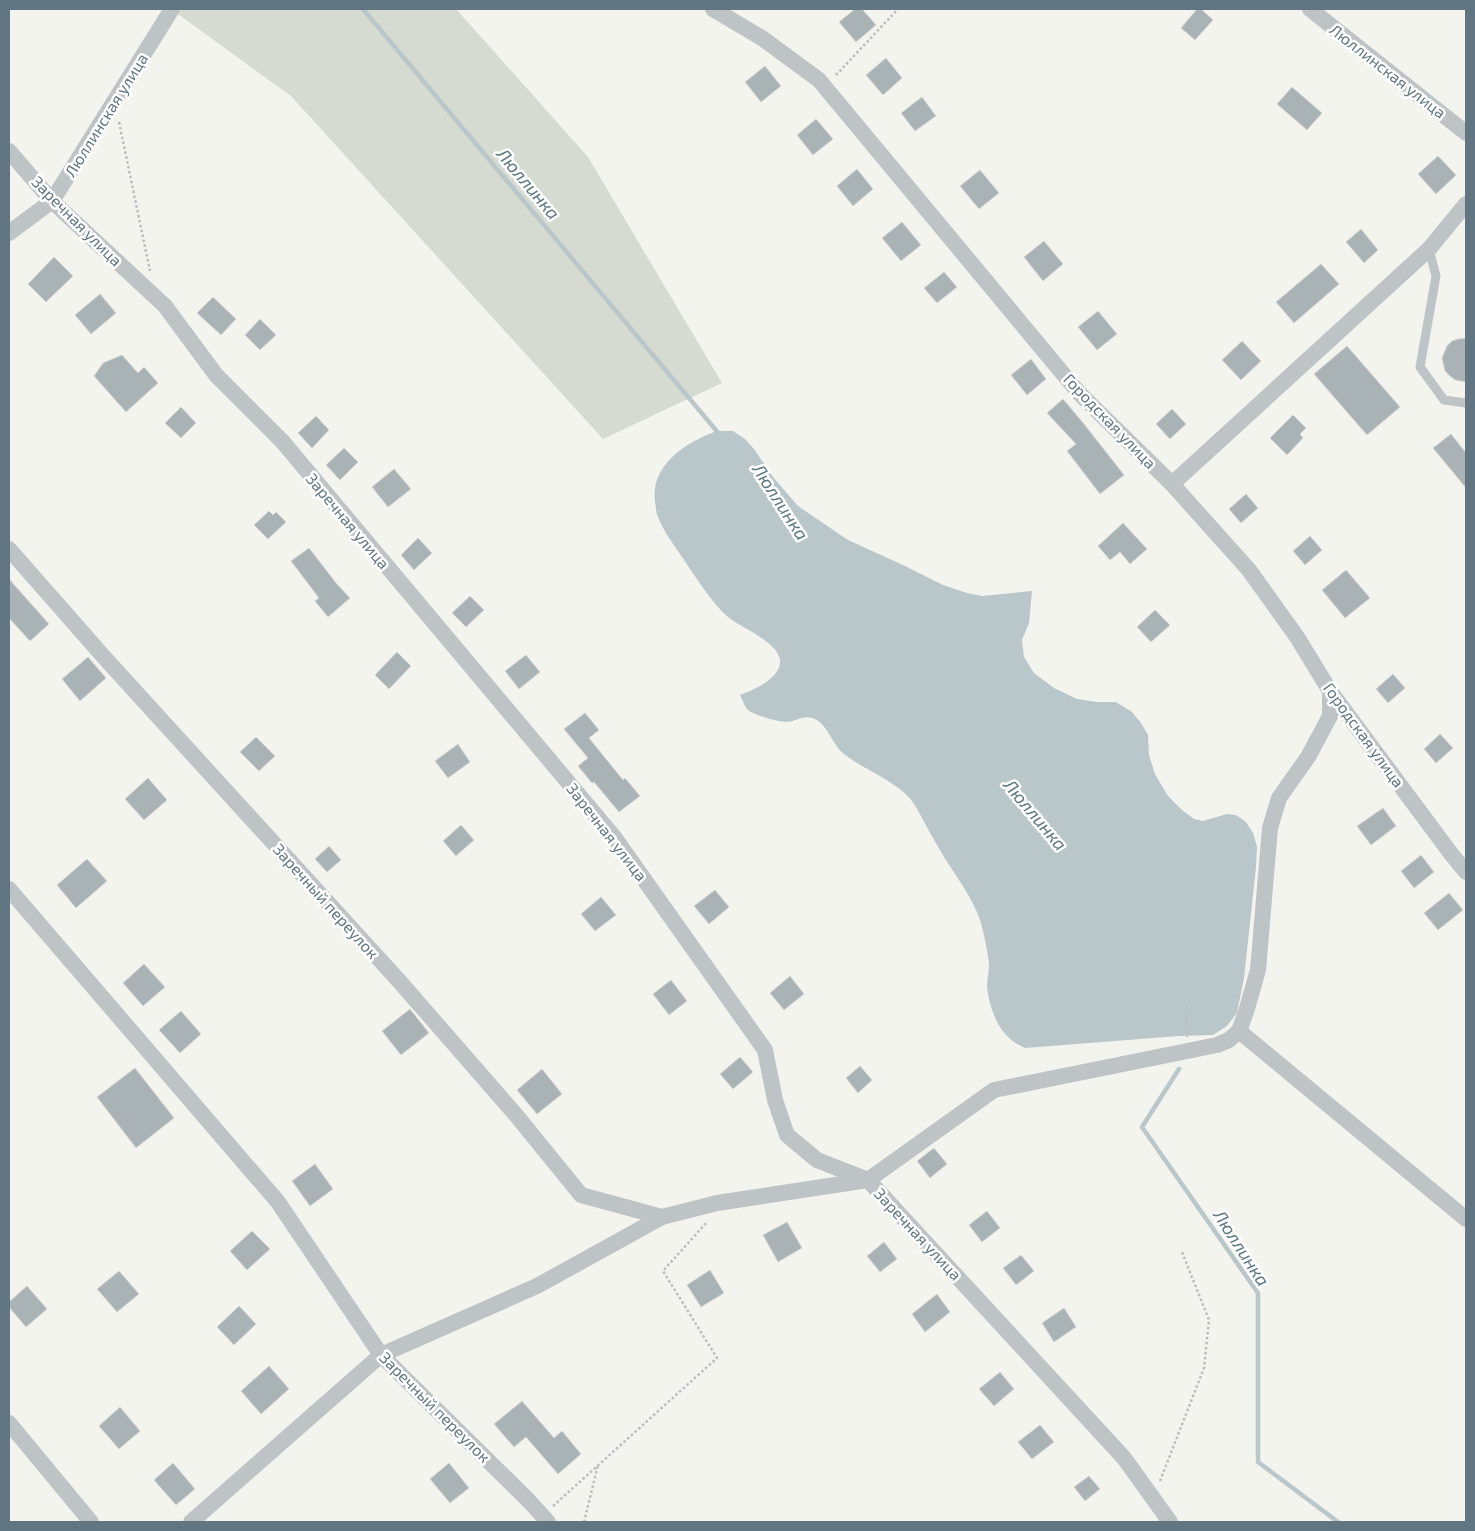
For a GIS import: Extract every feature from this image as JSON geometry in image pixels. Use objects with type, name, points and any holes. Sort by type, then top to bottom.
[{"type":"street","name":"Люллинская улица","points":[[9,233],[52,201],[172,9]]},
{"type":"street","name":"Городская улица","points":[[713,9],[762,38],[820,80],[1079,393],[1172,484],[1249,570],[1297,637],[1330,691],[1466,872]]},
{"type":"street","name":"Люллинская улица","points":[[1310,9],[1466,133]]},
{"type":"street","name":"Заречная улица","points":[[9,151],[52,201],[165,306],[216,375],[282,441],[441,633],[614,837],[765,1050],[775,1100],[787,1135],[816,1160],[868,1180],[1124,1458],[1170,1522]]},
{"type":"street","points":[[1172,484],[1429,249],[1466,204]]},
{"type":"street","name":"Заречный переулок","points":[[9,549],[103,656],[400,982],[516,1115],[581,1195],[662,1217]]},
{"type":"street","points":[[191,1522],[382,1355],[536,1286],[662,1217],[725,1202],[868,1180],[994,1090],[1218,1045],[1228,1040],[1239,1031],[1258,970],[1270,828],[1279,798],[1308,756],[1330,716],[1330,691]]},
{"type":"street","name":"Заречный переулок","points":[[9,889],[278,1202],[382,1355],[545,1519]]},
{"type":"street","points":[[1239,1031],[1466,1219]]},
{"type":"street","points":[[9,1423],[91,1522]]},
{"type":"lane","points":[[1429,249],[1436,276],[1420,367],[1444,400],[1466,403]]},
{"type":"path","points":[[825,87],[898,9]]},
{"type":"path","points":[[115,99],[155,297]]},
{"type":"path","points":[[1186,1006],[1188,1051]]},
{"type":"path","points":[[545,1519],[598,1465],[717,1358],[663,1271],[725,1202]]},
{"type":"path","points":[[1153,1499],[1204,1368],[1210,1320],[1182,1252]]},
{"type":"path","points":[[584,1522],[598,1465]]},
{"type":"shaded area","points":[[171,9],[456,9],[588,157],[722,383],[603,439],[291,96]]},
{"type":"water","points":[[717,431],[733,431],[745,439],[773,477],[798,506],[848,540],[943,585],[967,593],[982,596],[1032,591],[1029,623],[1022,640],[1024,657],[1034,673],[1054,688],[1077,699],[1116,702],[1132,712],[1148,735],[1149,755],[1155,774],[1168,796],[1194,819],[1203,821],[1227,814],[1236,815],[1246,822],[1253,833],[1257,847],[1256,867],[1244,978],[1237,1013],[1227,1026],[1213,1035],[1025,1048],[1016,1044],[1003,1031],[994,1015],[988,996],[989,964],[983,930],[977,912],[910,799],[893,784],[844,754],[822,724],[812,718],[802,718],[789,722],[777,721],[754,714],[744,704],[740,695],[766,682],[776,672],[780,660],[777,653],[758,635],[728,617],[711,599],[664,530],[657,515],[655,502],[655,489],[658,477],[664,466],[682,449]]},
{"type":"building","points":[[855,9],[862,9],[876,25],[856,42],[839,22]]},
{"type":"building","points":[[1197,9],[1201,9],[1213,20],[1195,40],[1181,28]]},
{"type":"building","points":[[886,58],[902,78],[883,95],[866,75]]},
{"type":"building","points":[[765,66],[781,86],[761,102],[745,82]]},
{"type":"building","points":[[1292,87],[1322,113],[1307,130],[1277,104]]},
{"type":"building","points":[[922,97],[936,116],[915,131],[901,113]]},
{"type":"building","points":[[816,119],[833,139],[813,155],[797,135]]},
{"type":"building","points":[[1438,156],[1456,175],[1436,194],[1418,174]]},
{"type":"building","points":[[857,169],[873,189],[853,206],[837,186]]},
{"type":"building","points":[[980,170],[999,193],[979,209],[960,186]]},
{"type":"building","points":[[902,222],[921,245],[901,261],[882,238]]},
{"type":"building","points":[[1361,229],[1378,250],[1364,263],[1346,242]]},
{"type":"building","points":[[1044,241],[1063,264],[1043,281],[1024,257]]},
{"type":"building","points":[[54,257],[73,276],[46,302],[28,284]]},
{"type":"building","points":[[1321,264],[1339,284],[1294,323],[1276,302]]},
{"type":"building","points":[[944,272],[957,287],[937,303],[924,288]]},
{"type":"building","points":[[100,294],[116,313],[91,334],[75,315]]},
{"type":"building","points":[[213,297],[236,319],[221,335],[197,313]]},
{"type":"building","points":[[1098,311],[1117,334],[1097,350],[1078,327]]},
{"type":"building","points":[[260,319],[276,335],[260,350],[245,335]]},
{"type":"building","points":[[1466,338],[1466,382],[1455,380],[1445,371],[1442,358],[1447,346],[1452,341]]},
{"type":"building","points":[[1242,341],[1261,361],[1241,380],[1222,360]]},
{"type":"building","points":[[1347,346],[1400,407],[1367,435],[1314,374]]},
{"type":"building","points":[[122,355],[138,373],[144,367],[158,383],[126,412],[94,376],[103,363]]},
{"type":"building","points":[[1031,359],[1046,379],[1027,395],[1011,375]]},
{"type":"building","points":[[1063,399],[1124,475],[1100,494],[1067,451],[1076,444],[1047,413]]},
{"type":"building","points":[[181,407],[196,423],[181,438],[165,423]]},
{"type":"building","points":[[1172,409],[1186,424],[1170,439],[1156,424]]},
{"type":"building","points":[[1293,415],[1306,428],[1300,434],[1303,438],[1287,455],[1270,438]]},
{"type":"building","points":[[316,416],[329,430],[312,448],[298,433]]},
{"type":"building","points":[[1451,434],[1466,453],[1466,488],[1433,448]]},
{"type":"building","points":[[344,448],[358,462],[340,480],[326,465]]},
{"type":"building","points":[[394,469],[411,489],[388,507],[372,487]]},
{"type":"building","points":[[1246,494],[1258,508],[1241,523],[1229,509]]},
{"type":"building","points":[[269,511],[273,515],[276,512],[286,522],[268,539],[254,525]]},
{"type":"building","points":[[1123,523],[1147,549],[1130,564],[1120,552],[1110,560],[1098,546]]},
{"type":"building","points":[[1310,536],[1322,550],[1305,565],[1293,551]]},
{"type":"building","points":[[418,538],[432,553],[414,570],[401,555]]},
{"type":"building","points":[[309,548],[350,598],[328,617],[315,601],[319,598],[291,561]]},
{"type":"building","points":[[1346,570],[1370,598],[1345,618],[1322,590]]},
{"type":"building","points":[[9,579],[49,624],[30,641],[9,618]]},
{"type":"building","points":[[470,596],[484,610],[466,627],[452,613]]},
{"type":"building","points":[[1155,610],[1170,625],[1151,642],[1137,627]]},
{"type":"building","points":[[397,652],[411,666],[389,689],[375,675]]},
{"type":"building","points":[[526,655],[540,672],[519,689],[505,671]]},
{"type":"building","points":[[88,657],[106,678],[80,701],[62,679]]},
{"type":"building","points":[[1393,674],[1405,688],[1388,703],[1376,689]]},
{"type":"building","points":[[585,713],[599,730],[589,738],[623,780],[625,778],[640,796],[619,812],[578,766],[588,758],[564,729]]},
{"type":"building","points":[[1440,734],[1453,748],[1436,763],[1424,749]]},
{"type":"building","points":[[256,737],[275,756],[259,771],[240,752]]},
{"type":"building","points":[[458,744],[470,762],[448,778],[435,761]]},
{"type":"building","points":[[148,778],[167,800],[144,820],[125,799]]},
{"type":"building","points":[[1383,808],[1396,826],[1371,845],[1357,826]]},
{"type":"building","points":[[461,825],[474,840],[456,856],[443,841]]},
{"type":"building","points":[[329,846],[341,860],[327,872],[315,859]]},
{"type":"building","points":[[1421,855],[1434,872],[1414,888],[1401,871]]},
{"type":"building","points":[[87,859],[107,881],[76,908],[57,885]]},
{"type":"building","points":[[715,890],[729,907],[709,924],[694,906]]},
{"type":"building","points":[[1449,893],[1463,910],[1438,930],[1424,913]]},
{"type":"building","points":[[601,897],[616,915],[595,931],[581,914]]},
{"type":"building","points":[[144,964],[165,987],[143,1006],[123,983]]},
{"type":"building","points":[[790,976],[804,994],[784,1010],[770,993]]},
{"type":"building","points":[[671,980],[687,1001],[669,1015],[653,994]]},
{"type":"building","points":[[410,1009],[429,1033],[401,1055],[382,1031]]},
{"type":"building","points":[[181,1011],[201,1034],[180,1053],[159,1030]]},
{"type":"building","points":[[740,1057],[753,1072],[733,1089],[720,1074]]},
{"type":"building","points":[[860,1066],[872,1080],[858,1093],[846,1078]]},
{"type":"building","points":[[135,1068],[174,1118],[136,1148],[97,1097]]},
{"type":"building","points":[[542,1069],[562,1094],[537,1114],[517,1090]]},
{"type":"building","points":[[934,1148],[947,1164],[930,1178],[917,1161]]},
{"type":"building","points":[[315,1164],[333,1189],[310,1206],[292,1181]]},
{"type":"building","points":[[987,1211],[1000,1228],[982,1242],[969,1225]]},
{"type":"building","points":[[787,1222],[802,1248],[778,1262],[763,1235]]},
{"type":"building","points":[[252,1231],[270,1249],[247,1270],[230,1251]]},
{"type":"building","points":[[884,1242],[897,1259],[880,1272],[867,1256]]},
{"type":"building","points":[[1021,1255],[1034,1271],[1016,1285],[1003,1268]]},
{"type":"building","points":[[710,1270],[724,1293],[701,1307],[687,1285]]},
{"type":"building","points":[[119,1271],[139,1294],[117,1312],[97,1289]]},
{"type":"building","points":[[27,1286],[47,1309],[26,1327],[9,1307],[9,1302]]},
{"type":"building","points":[[937,1294],[950,1312],[925,1332],[912,1314]]},
{"type":"building","points":[[239,1306],[256,1324],[234,1345],[217,1327]]},
{"type":"building","points":[[1064,1308],[1076,1327],[1054,1342],[1042,1323]]},
{"type":"building","points":[[269,1366],[289,1389],[261,1414],[241,1391]]},
{"type":"building","points":[[1000,1372],[1014,1389],[994,1406],[979,1389]]},
{"type":"building","points":[[522,1401],[554,1438],[562,1431],[581,1454],[558,1474],[526,1437],[514,1447],[494,1424]]},
{"type":"building","points":[[120,1407],[140,1431],[119,1449],[99,1426]]},
{"type":"building","points":[[1040,1425],[1054,1442],[1032,1459],[1018,1442]]},
{"type":"building","points":[[173,1463],[195,1489],[176,1505],[154,1480]]},
{"type":"building","points":[[449,1463],[469,1488],[450,1503],[430,1479]]},
{"type":"building","points":[[1089,1476],[1100,1489],[1085,1501],[1074,1487]]},
{"type":"waterway","name":"Люллинка","points":[[363,9],[720,435]]},
{"type":"waterway","name":"Люллинка","points":[[1179,1069],[1142,1127],[1258,1293],[1258,1462],[1338,1522]]}]
